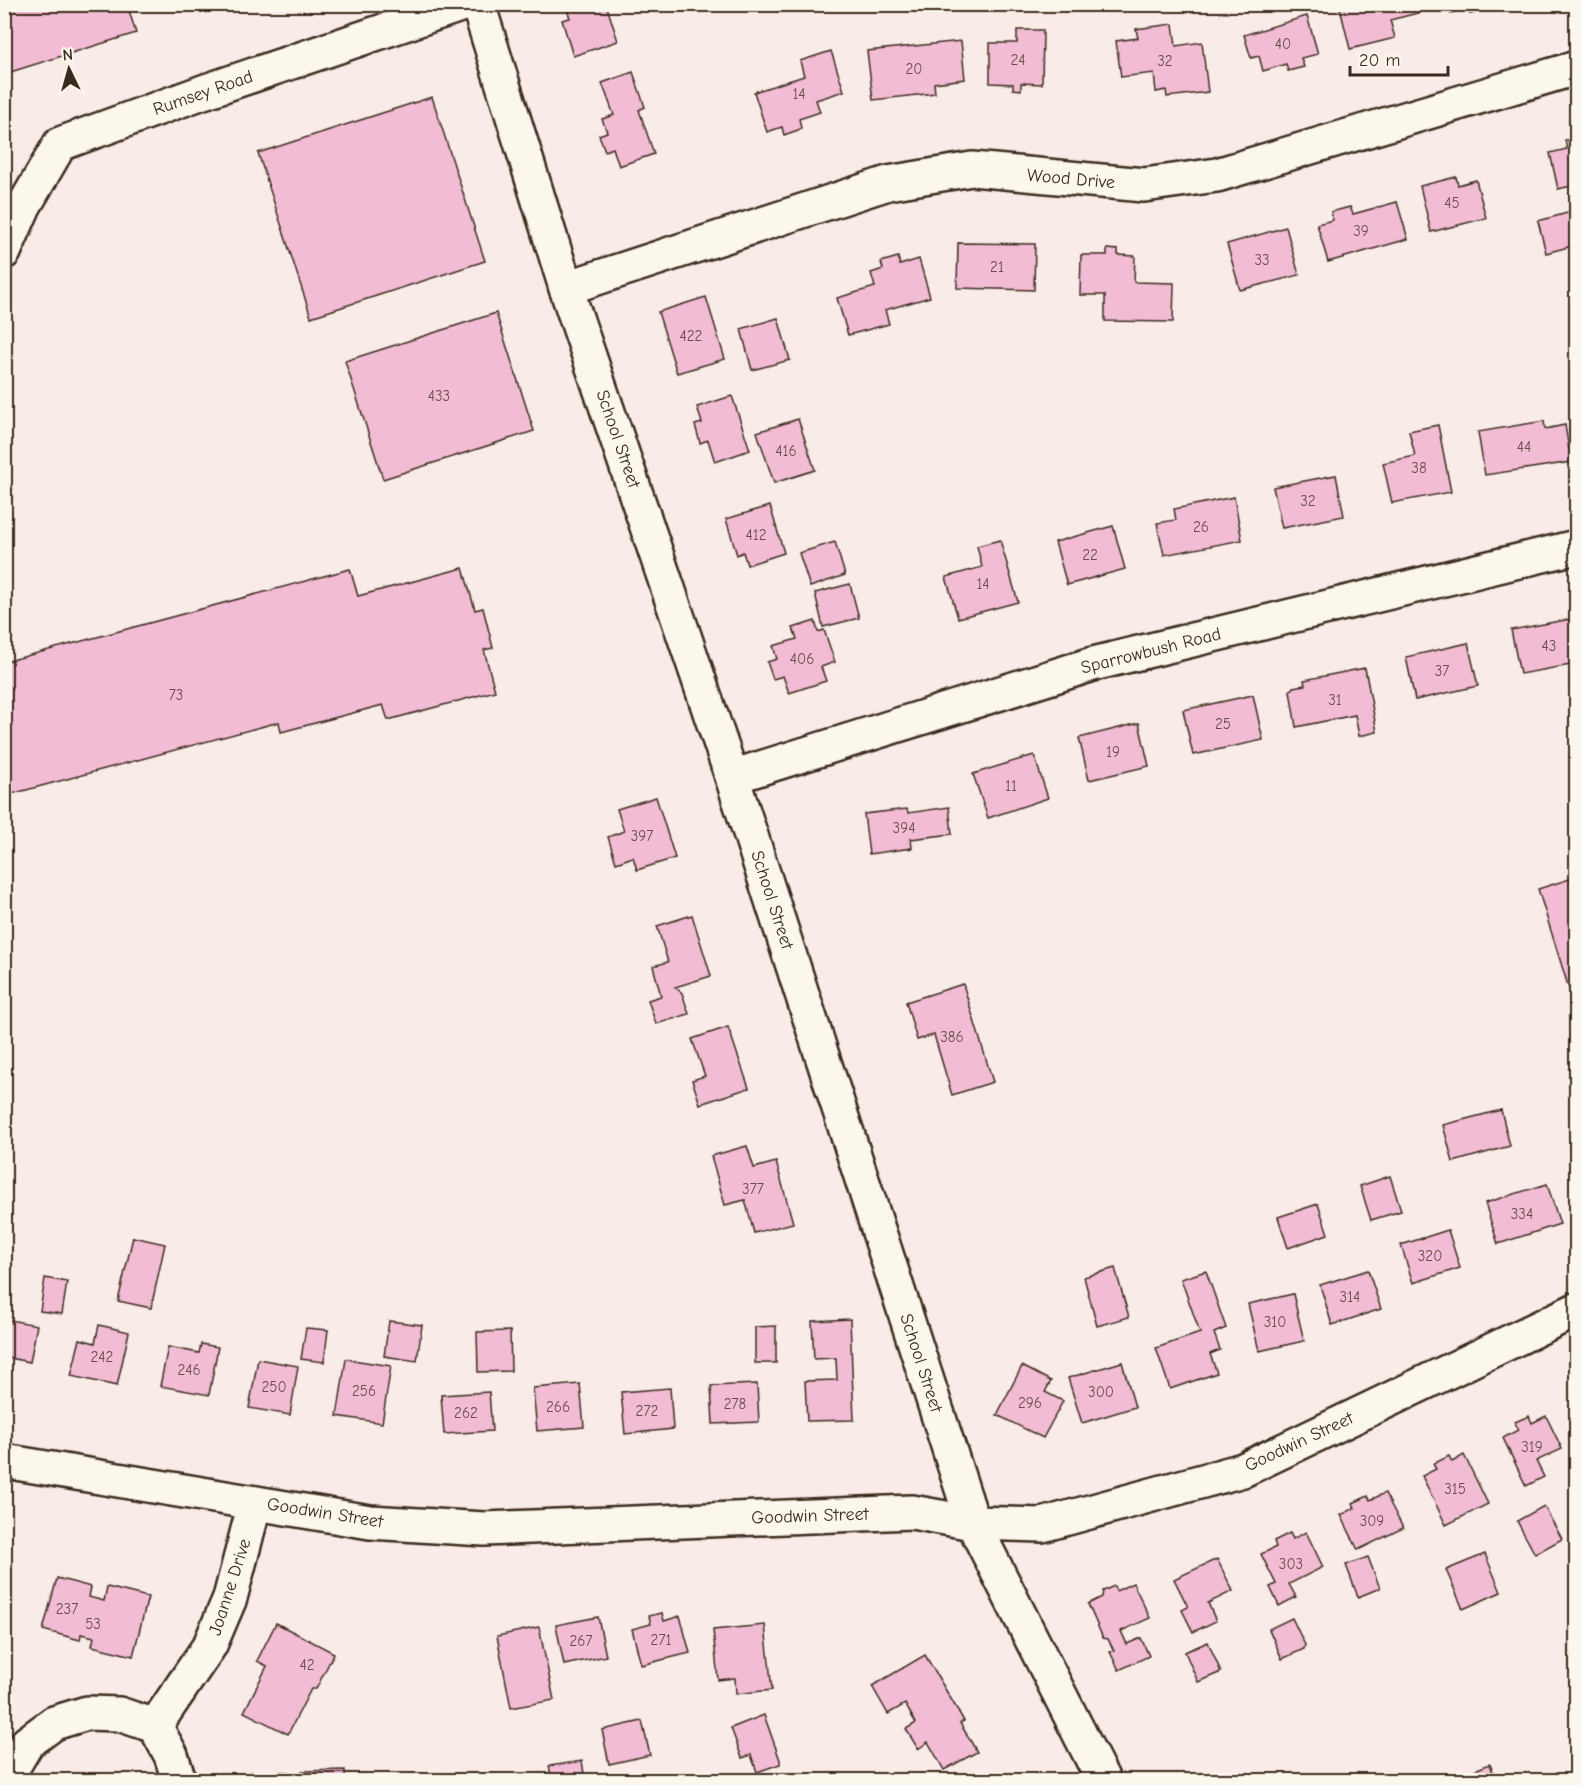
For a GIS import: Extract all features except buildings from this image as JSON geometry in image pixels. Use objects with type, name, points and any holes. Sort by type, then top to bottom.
[{"type":"street","name":"Rumsey Road","points":[[4,252],[24,206],[60,144],[203,92],[463,4]]},
{"type":"street","name":"School Street","points":[[478,4],[566,288],[732,777],[974,1523],[1103,1780]]},
{"type":"street","name":"Wood Drive","points":[[566,288],[888,183],[972,170],[1144,185],[1216,175],[1576,68]]},
{"type":"street","name":"Sparrowbush Road","points":[[732,777],[1093,664],[1576,547]]},
{"type":"street","name":"Goodwin Street","points":[[4,1461],[370,1522],[484,1529],[912,1512],[974,1523],[1042,1525],[1243,1470],[1576,1310]]},
{"type":"street","name":"Joanne Drive","points":[[155,1726],[210,1645],[230,1598],[255,1503]]},
{"type":"street","points":[[5,1780],[27,1743],[54,1723],[87,1713],[119,1714],[155,1726],[171,1755],[179,1780]]}]
